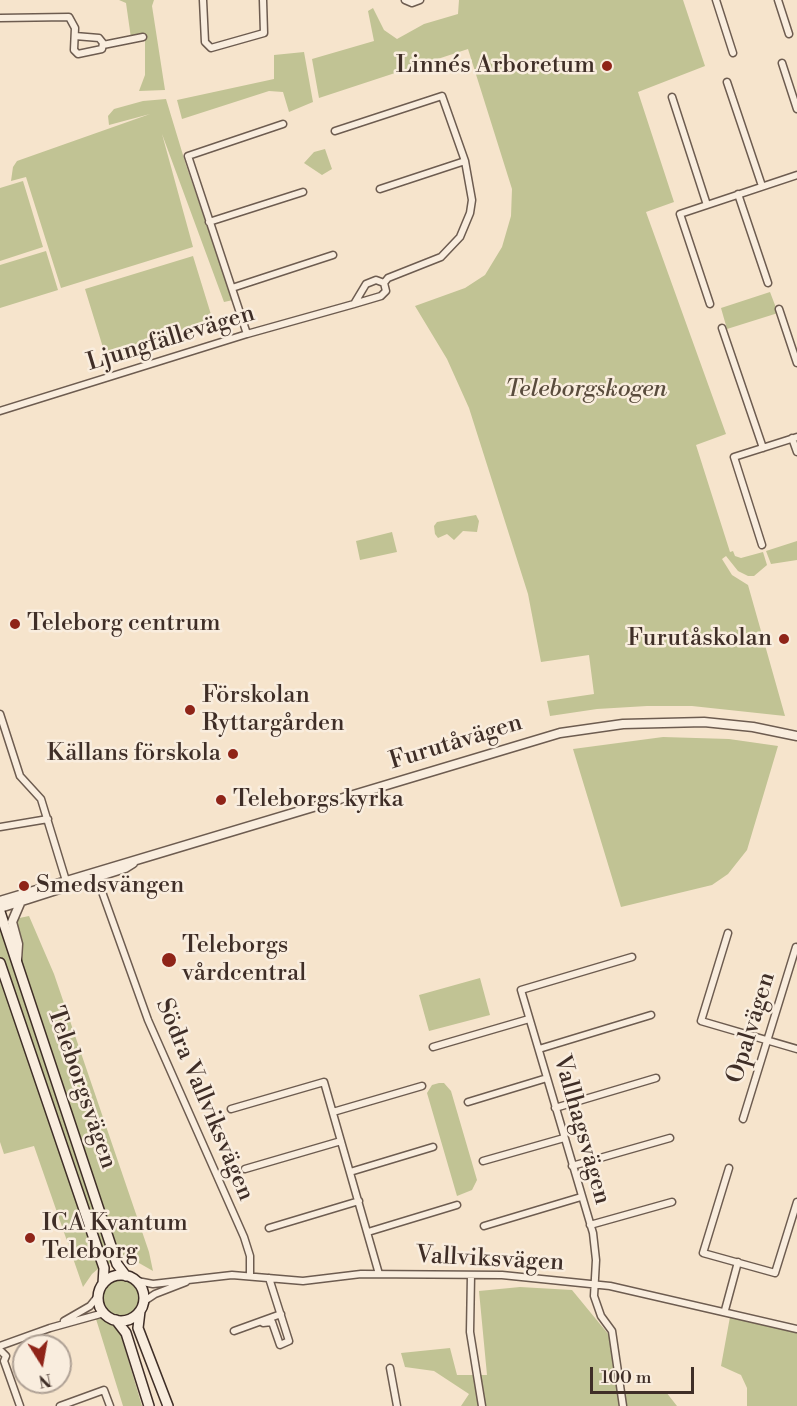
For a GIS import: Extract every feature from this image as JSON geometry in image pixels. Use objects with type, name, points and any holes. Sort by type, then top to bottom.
[{"type":"main road","name":"Teleborgsvägen","points":[[0,910],[117,1264],[126,1276]]},
{"type":"main road","name":"Teleborgsvägen","points":[[0,963],[104,1268],[103,1284]]},
{"type":"main road","points":[[148,1406],[126,1333],[116,1320],[104,1313],[98,1296],[103,1284],[113,1277],[126,1276],[136,1281],[143,1293],[137,1323],[168,1406]]},
{"type":"main road","points":[[116,1320],[129,1319],[142,1307]]},
{"type":"street","points":[[203,0],[205,42],[211,48],[264,33],[263,0]]},
{"type":"street","points":[[405,0],[412,3],[420,0]]},
{"type":"street","points":[[716,0],[733,53]]},
{"type":"street","points":[[778,0],[789,34]]},
{"type":"street","points":[[0,18],[69,17],[75,28],[74,50],[78,54],[93,52],[102,48],[103,45],[143,37]]},
{"type":"street","points":[[75,36],[99,38],[103,45]]},
{"type":"street","points":[[782,63],[797,109]]},
{"type":"street","points":[[727,82],[762,186]]},
{"type":"street","points":[[335,131],[442,96],[465,161],[472,200],[470,213],[460,237],[441,257],[388,278],[384,283],[376,280],[366,284],[354,304]]},
{"type":"street","points":[[672,98],[707,205]]},
{"type":"street","points":[[247,334],[188,156],[283,124]]},
{"type":"street","points":[[380,189],[465,161]]},
{"type":"street","points":[[710,304],[680,214],[797,175]]},
{"type":"street","points":[[209,222],[303,192]]},
{"type":"street","points":[[738,194],[768,283]]},
{"type":"street","points":[[232,288],[333,255]]},
{"type":"street","name":"Ljungfällevägen","points":[[0,411],[247,334],[381,296],[386,291],[384,283]]},
{"type":"street","points":[[779,309],[797,363]]},
{"type":"street","points":[[722,328],[763,448]]},
{"type":"street","points":[[762,545],[734,456],[795,437],[797,452]]},
{"type":"street","points":[[0,714],[20,776],[41,799],[67,883]]},
{"type":"street","name":"Furutåvägen","points":[[0,900],[67,883],[560,733],[623,724],[704,722],[753,727],[797,736]]},
{"type":"street","points":[[0,827],[48,819]]},
{"type":"street","name":"Södra Vallviksvägen","points":[[96,874],[148,1020],[245,1238],[250,1256],[250,1276]]},
{"type":"street","name":"Furutåvägen","points":[[0,910],[67,883]]},
{"type":"street","points":[[17,960],[18,944],[13,919],[21,901]]},
{"type":"street","points":[[728,933],[701,1021],[797,1049]]},
{"type":"street","name":"Opalvägen","points":[[743,1119],[796,947]]},
{"type":"street","name":"Vallhagsvägen","points":[[623,1406],[612,1331],[596,1307],[594,1284],[596,1260],[591,1225],[555,1108],[523,989],[632,957]]},
{"type":"street","points":[[539,1049],[651,1016]]},
{"type":"street","points":[[433,1047],[530,1019]]},
{"type":"street","points":[[468,1102],[548,1078]]},
{"type":"street","points":[[555,1108],[657,1078]]},
{"type":"street","points":[[231,1108],[324,1082],[379,1274]]},
{"type":"street","points":[[333,1112],[422,1086]]},
{"type":"street","points":[[483,1161],[564,1138]]},
{"type":"street","points":[[572,1167],[670,1138]]},
{"type":"street","points":[[246,1169],[341,1141]]},
{"type":"street","points":[[350,1172],[434,1148]]},
{"type":"street","points":[[729,1168],[703,1253],[775,1273],[797,1203]]},
{"type":"street","points":[[484,1226],[581,1197]]},
{"type":"street","points":[[269,1228],[359,1201]]},
{"type":"street","points":[[591,1225],[672,1202]]},
{"type":"street","points":[[368,1232],[457,1205]]},
{"type":"street","points":[[724,1310],[738,1262]]},
{"type":"street","name":"Vallviksvägen","points":[[136,1281],[153,1284],[250,1276],[303,1281],[379,1274],[556,1279],[594,1284],[797,1327]]},
{"type":"street","points":[[471,1275],[470,1332],[482,1406]]},
{"type":"street","points":[[263,1323],[272,1322],[280,1344],[290,1341],[269,1278]]},
{"type":"street","name":"Vallviksvägen","points":[[142,1307],[166,1289],[198,1279]]},
{"type":"street","points":[[50,1328],[90,1306],[98,1296]]},
{"type":"street","points":[[20,1406],[4,1361],[6,1356],[0,1348],[50,1328],[104,1313]]},
{"type":"street","points":[[234,1331],[281,1314]]},
{"type":"street","points":[[390,1368],[397,1406]]},
{"type":"street","points":[[60,1406],[104,1390],[110,1406]]},
{"type":"green space","points":[[119,0],[154,0],[152,6],[165,90],[139,91],[145,75],[145,35],[131,38],[126,3]]},
{"type":"green space","name":"Teleborgskogen","points":[[459,0],[683,0],[705,66],[638,92],[674,202],[646,212],[726,434],[696,445],[730,552],[733,551],[735,556],[741,558],[763,552],[767,565],[754,576],[748,576],[738,571],[726,556],[722,559],[732,575],[748,585],[785,716],[692,706],[647,706],[597,709],[550,716],[547,701],[594,694],[589,655],[541,662],[528,594],[469,408],[447,359],[415,306],[465,288],[485,275],[502,247],[511,216],[512,189],[468,49],[319,98],[312,59],[374,41],[368,11],[373,8],[384,30],[397,39],[424,24],[458,14]]},
{"type":"green space","points":[[304,52],[313,102],[289,112],[283,92],[269,91],[182,119],[177,100],[274,79],[274,55]]},
{"type":"green space","points":[[166,99],[186,165],[233,300],[224,302],[162,134],[193,247],[61,288],[26,177],[11,181],[13,167],[17,161],[150,114],[109,125],[108,116],[114,109],[143,101]]},
{"type":"green space","points":[[325,149],[332,169],[322,175],[304,163],[314,152]]},
{"type":"green space","points":[[23,181],[43,247],[0,261],[0,188]]},
{"type":"green space","points":[[46,251],[58,290],[0,308],[0,265]]},
{"type":"green space","points":[[193,256],[213,321],[105,354],[85,289]]},
{"type":"green space","points":[[770,292],[778,313],[727,329],[721,308]]},
{"type":"green space","points":[[476,515],[479,521],[477,532],[463,531],[454,540],[447,534],[438,538],[435,534],[434,526],[437,522]]},
{"type":"green space","points":[[392,532],[397,552],[360,560],[356,541]]},
{"type":"green space","points":[[797,541],[797,560],[771,564],[766,551]]},
{"type":"green space","points":[[663,737],[729,739],[778,746],[747,850],[728,874],[712,885],[621,907],[573,749]]},
{"type":"green space","points":[[29,916],[54,974],[149,1252],[153,1271],[132,1259],[122,1259],[100,1267],[83,1287],[34,1146],[4,1154],[0,1142],[0,922]]},
{"type":"green space","points":[[480,978],[490,1015],[429,1031],[419,995]]},
{"type":"green space","points":[[444,1083],[451,1091],[477,1180],[472,1190],[457,1196],[427,1093],[432,1085]]},
{"type":"green space","points":[[121,1279],[134,1285],[140,1298],[134,1311],[121,1317],[108,1311],[102,1298],[108,1285]]},
{"type":"green space","points":[[520,1287],[572,1290],[609,1335],[618,1395],[646,1391],[666,1392],[677,1406],[461,1406],[469,1394],[434,1371],[405,1367],[401,1353],[450,1348],[457,1375],[487,1375],[479,1291]]},
{"type":"green space","points":[[730,1317],[797,1332],[797,1406],[747,1406],[747,1388],[741,1375],[721,1366]]},
{"type":"green space","points":[[96,1319],[106,1319],[120,1332],[142,1406],[123,1406]]},
{"type":"place","name":"Linnés Arboretum","points":[[607,66]]},
{"type":"place","name":"Teleborg centrum","points":[[15,624]]},
{"type":"place","name":"Furutåskolan","points":[[784,639]]},
{"type":"place","name":"Förskolan Ryttargården","points":[[190,710]]},
{"type":"place","name":"Källans förskola","points":[[233,754]]},
{"type":"place","name":"Teleborgs kyrka","points":[[221,800]]},
{"type":"place","name":"Smedsvängen","points":[[24,886]]},
{"type":"place","name":"Teleborgs vårdcentral","points":[[169,960]]},
{"type":"place","name":"ICA Kvantum Teleborg","points":[[30,1238]]}]
